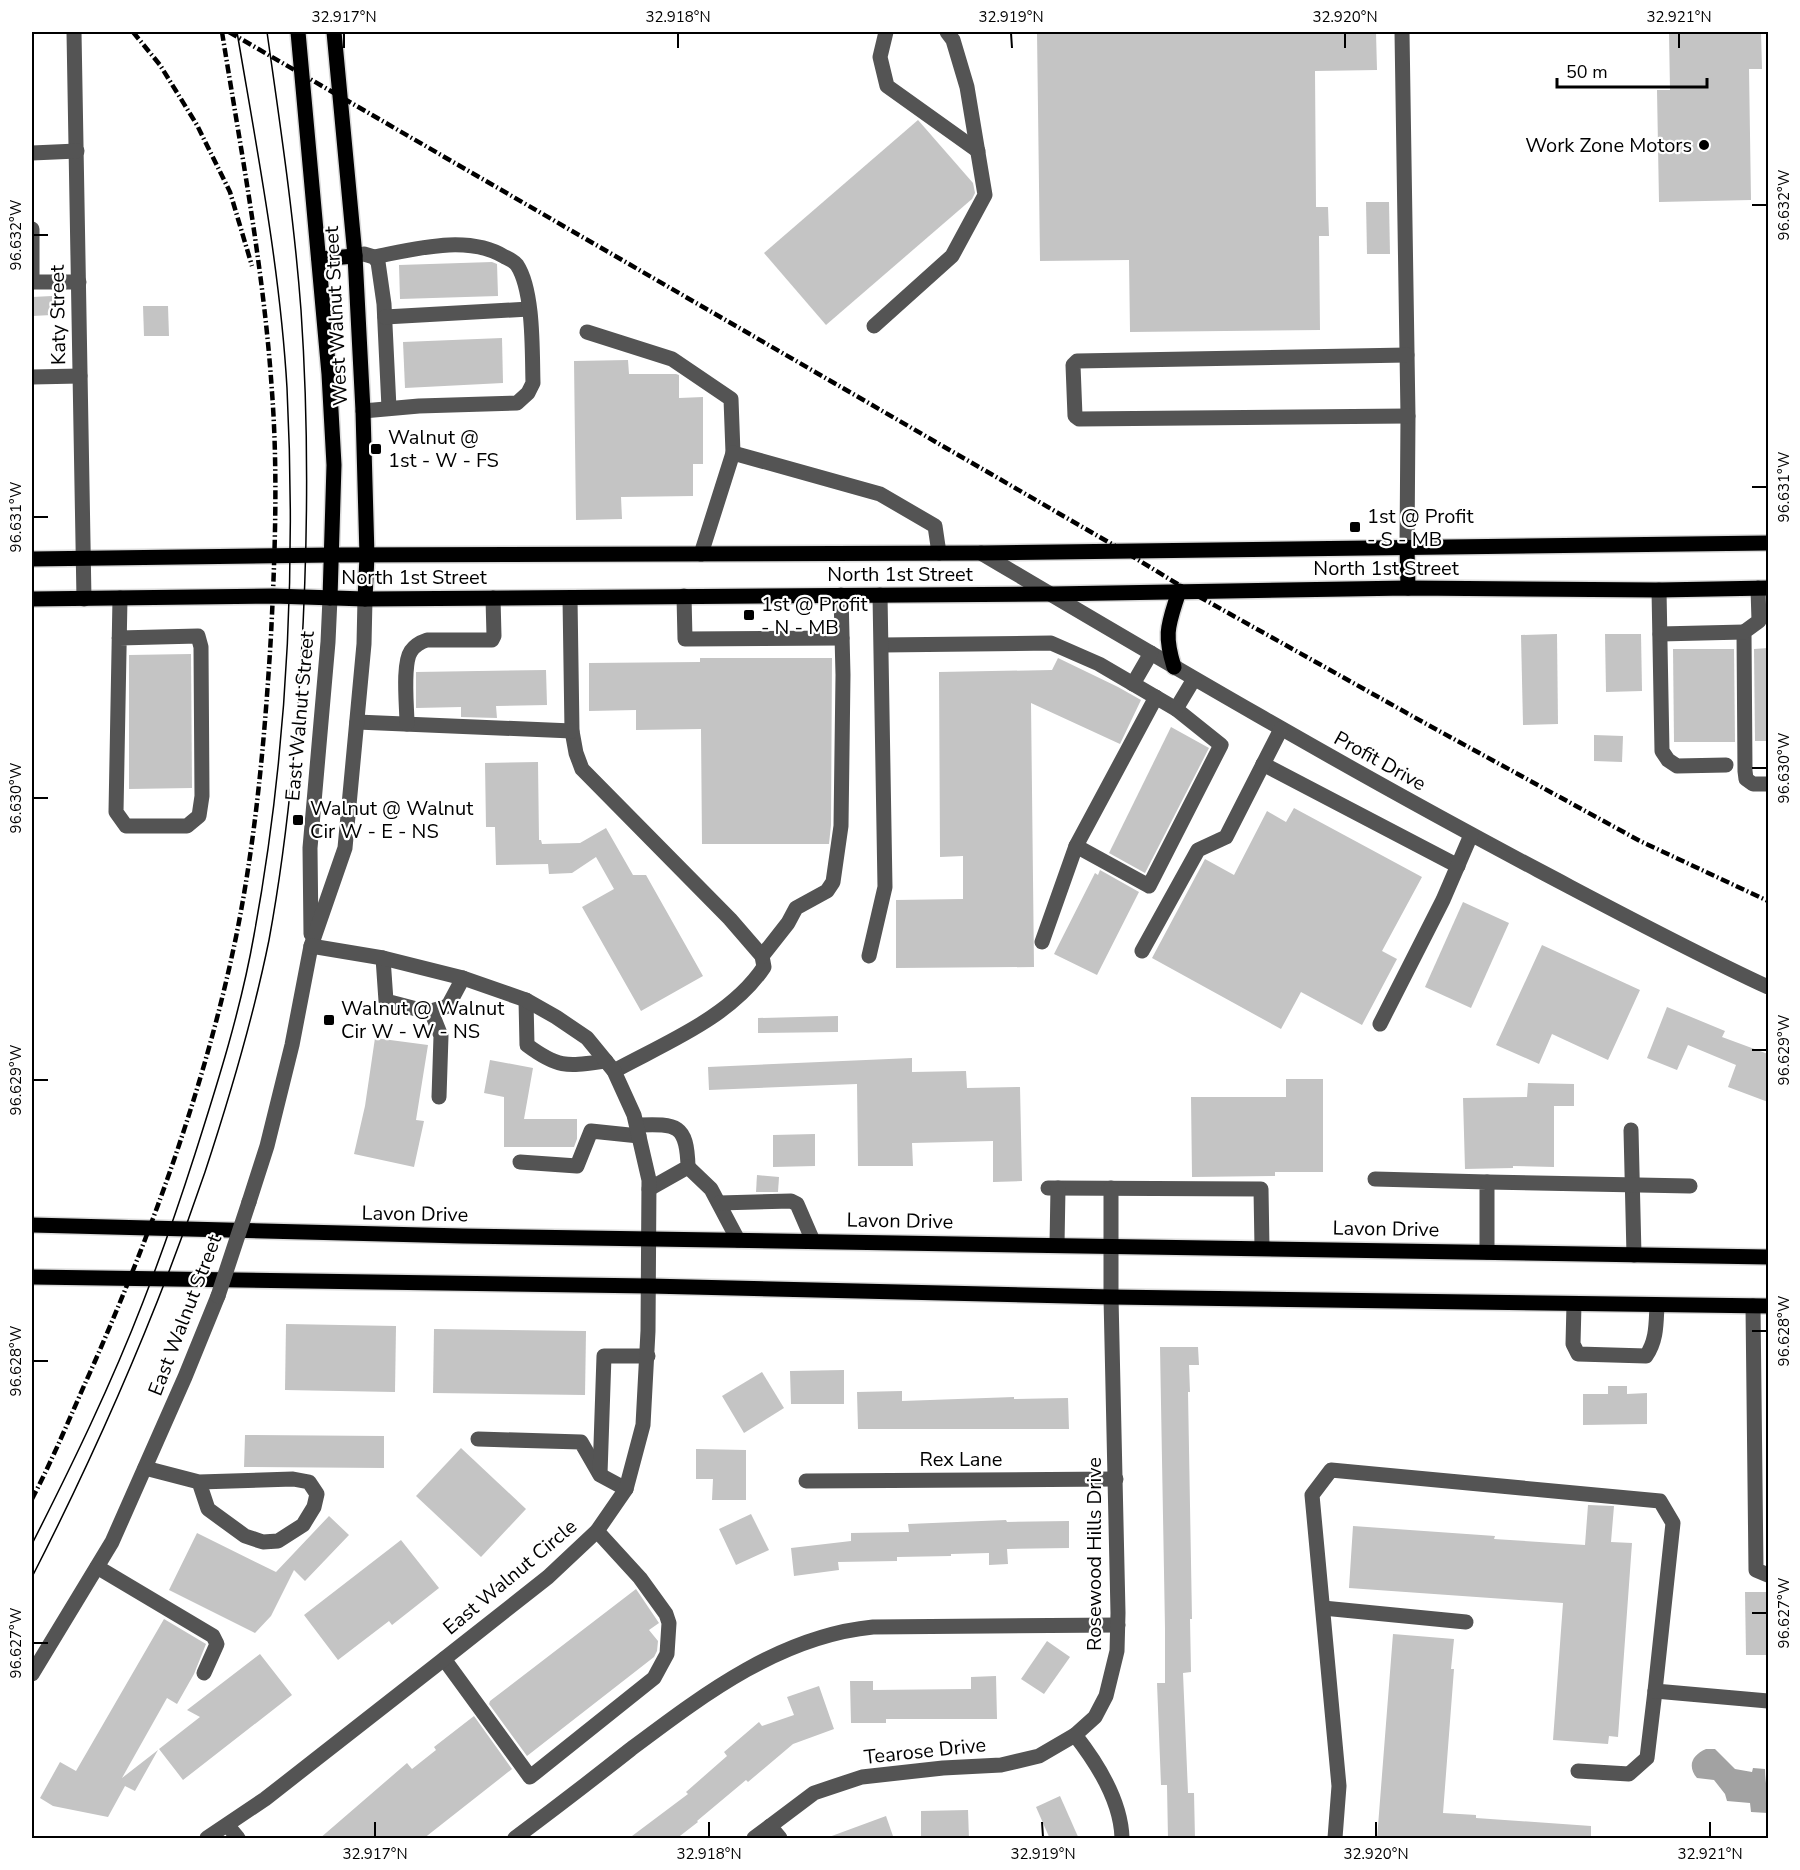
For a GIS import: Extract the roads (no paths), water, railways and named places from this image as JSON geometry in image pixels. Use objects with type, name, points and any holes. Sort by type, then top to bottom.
[{"type":"main road","name":"West Walnut Street","points":[[298,32],[329,374],[334,465],[330,598]]},
{"type":"main road","name":"West Walnut Street","points":[[334,32],[355,256],[363,411],[367,556],[365,599]]},
{"type":"main road","points":[[319,260],[355,256]]},
{"type":"main road","name":"North 1st Street","points":[[32,559],[331,555],[981,553],[1768,543]]},
{"type":"main road","points":[[1407,547],[1408,588]]},
{"type":"main road","name":"North 1st Street","points":[[32,599],[273,596],[365,599],[570,598],[1408,588],[1659,590],[1763,588]]},
{"type":"main road","points":[[1174,667],[1167,645],[1167,627],[1179,591]]},
{"type":"main road","name":"Lavon Drive","points":[[32,1225],[463,1236],[1768,1257]]},
{"type":"main road","points":[[32,1277],[649,1286],[1111,1297],[1761,1306]]},
{"type":"street","name":"Katy Street","points":[[74,32],[84,598]]},
{"type":"street","points":[[886,32],[879,57],[887,86],[978,151]]},
{"type":"street","points":[[874,326],[952,256],[985,195],[968,87],[953,40],[946,32]]},
{"type":"street","points":[[1402,32],[1408,416],[1407,547]]},
{"type":"street","points":[[32,153],[76,151]]},
{"type":"street","points":[[32,229],[32,282],[79,282]]},
{"type":"street","points":[[355,256],[364,254],[374,256],[456,245],[493,250],[516,263],[527,291],[533,383],[528,393],[517,403],[363,411]]},
{"type":"street","points":[[374,256],[378,262],[385,317],[389,408]]},
{"type":"street","points":[[385,317],[529,309]]},
{"type":"street","points":[[587,332],[672,359],[731,399],[733,453],[701,554]]},
{"type":"street","points":[[1407,355],[1077,361],[1073,365],[1075,416],[1079,419],[1408,416]]},
{"type":"street","points":[[32,377],[80,376]]},
{"type":"street","points":[[733,453],[880,494],[935,526],[939,553]]},
{"type":"street","name":"Profit Drive","points":[[981,553],[1281,729],[1472,835],[1768,987]]},
{"type":"street","points":[[1660,634],[1744,632],[1759,621],[1763,588]]},
{"type":"street","points":[[1659,590],[1662,751],[1668,760],[1677,766],[1726,765]]},
{"type":"street","points":[[868,956],[885,887],[880,595]]},
{"type":"street","points":[[684,596],[686,639],[842,639]]},
{"type":"street","points":[[762,956],[788,923],[796,908],[827,891],[833,882],[841,826],[841,596]]},
{"type":"street","points":[[119,638],[198,636],[201,647],[202,796],[199,816],[187,826],[126,826],[116,812],[119,638],[120,598]]},
{"type":"street","name":"East Walnut Street","points":[[311,946],[310,848],[330,598]]},
{"type":"street","points":[[407,724],[407,662],[410,651],[418,643],[427,640],[492,640],[495,636],[493,598]]},
{"type":"street","points":[[526,1000],[527,1045],[545,1059],[568,1066],[610,1066],[715,1015],[754,983],[764,968],[762,956],[730,919],[582,769],[572,731],[570,598]]},
{"type":"street","name":"East Walnut Street","points":[[32,1674],[112,1542],[145,1468],[218,1296],[267,1146],[292,1045],[311,946],[345,848],[357,722],[365,599]]},
{"type":"street","points":[[1744,632],[1746,780],[1753,784],[1768,784]]},
{"type":"street","points":[[882,645],[1051,643],[1099,664],[1176,709],[1221,745],[1149,886],[1076,846]]},
{"type":"street","points":[[1133,684],[1151,653]]},
{"type":"street","points":[[1176,709],[1194,679]]},
{"type":"street","points":[[1042,942],[1076,846],[1156,698]]},
{"type":"street","points":[[357,722],[572,731]]},
{"type":"street","points":[[1142,951],[1198,850],[1226,837],[1281,729]]},
{"type":"street","points":[[1263,764],[1458,866]]},
{"type":"street","points":[[1380,1024],[1443,900],[1472,835]]},
{"type":"street","name":"East Walnut Circle","points":[[207,1839],[265,1799],[548,1577],[597,1531],[626,1489],[643,1425],[648,1356],[649,1180],[634,1115],[610,1066],[587,1038],[526,1000],[463,978],[383,958],[311,946]]},
{"type":"street","points":[[383,958],[386,1000],[400,1006],[431,1011],[448,1006],[463,978]]},
{"type":"street","points":[[431,1011],[441,1036],[439,1097]]},
{"type":"street","points":[[520,1162],[577,1166],[591,1131],[638,1131],[668,1125],[677,1128],[687,1145],[688,1167],[711,1189],[738,1240]]},
{"type":"street","points":[[1631,1130],[1634,1255]]},
{"type":"street","points":[[649,1189],[688,1167]]},
{"type":"street","points":[[1375,1179],[1690,1186]]},
{"type":"street","points":[[1487,1182],[1487,1252]]},
{"type":"street","points":[[1057,1245],[1053,1188],[1261,1189],[1262,1248]]},
{"type":"street","name":"Rosewood Hills Drive","points":[[1075,1735],[1095,1718],[1106,1696],[1117,1651],[1111,1188]]},
{"type":"street","points":[[719,1203],[791,1201],[797,1204],[813,1241]]},
{"type":"street","points":[[1574,1304],[1574,1344],[1578,1354],[1646,1356],[1655,1338],[1657,1305]]},
{"type":"street","points":[[1761,1306],[1756,1570],[1768,1575]]},
{"type":"street","points":[[600,1475],[604,1356],[648,1356]]},
{"type":"street","points":[[478,1439],[581,1442],[600,1475],[626,1489]]},
{"type":"street","points":[[145,1468],[199,1482],[293,1479],[309,1482],[316,1494],[314,1507],[303,1525],[278,1541],[263,1542],[245,1536],[208,1509],[199,1482]]},
{"type":"street","points":[[1335,1839],[1339,1786],[1312,1495],[1331,1470],[1660,1501],[1673,1523],[1647,1758],[1629,1774],[1578,1771]]},
{"type":"street","name":"Rex Lane","points":[[806,1481],[1116,1479]]},
{"type":"street","points":[[444,1659],[530,1777],[654,1678],[667,1654],[669,1623],[666,1614],[627,1563],[597,1531]]},
{"type":"street","points":[[97,1567],[213,1635],[217,1644],[204,1673]]},
{"type":"street","points":[[1323,1608],[1467,1622]]},
{"type":"street","points":[[515,1839],[697,1700],[738,1673],[819,1637],[846,1629],[873,1626],[1118,1625]]},
{"type":"street","points":[[1655,1690],[1768,1701]]},
{"type":"street","points":[[1075,1735],[1092,1756],[1111,1796],[1122,1826],[1122,1839]]},
{"type":"street","name":"Tearose Drive","points":[[754,1839],[814,1793],[862,1777],[943,1768],[1001,1765],[1039,1756],[1075,1735]]},
{"type":"street","points":[[228,1826],[238,1839]]},
{"type":"street","points":[[770,1826],[780,1839]]},
{"type":"tram line","points":[[32,1544],[118,1364],[177,1210],[236,1018],[249,963],[265,868],[274,800],[286,663],[290,456],[284,343],[279,298],[267,209],[237,32]]},
{"type":"tram line","points":[[32,1577],[126,1378],[187,1224],[223,1115],[248,1028],[263,970],[280,871],[293,767],[301,662],[305,574],[306,442],[304,354],[298,275],[267,32]]},
{"type":"railway","points":[[133,32],[160,65],[197,125],[230,192],[252,266]]},
{"type":"railway","points":[[32,1499],[136,1263],[193,1102],[209,1048],[236,937],[254,825],[263,749],[274,575],[274,422],[258,256],[222,32]]},
{"type":"railway","points":[[229,32],[1189,591],[1640,841],[1768,901]]},
{"type":"place","name":"Work Zone Motors","points":[[1704,145]]},
{"type":"place","name":"Walnut @ 1st - W - FS","points":[[376,449]]},
{"type":"place","name":"1st @ Profit - S - MB","points":[[1355,527]]},
{"type":"place","name":"1st @ Profit - N - MB","points":[[749,615]]},
{"type":"place","name":"Walnut @ Walnut Cir W - E - NS","points":[[298,820]]},
{"type":"place","name":"Walnut @ Walnut Cir W - W - NS","points":[[329,1020]]}]
